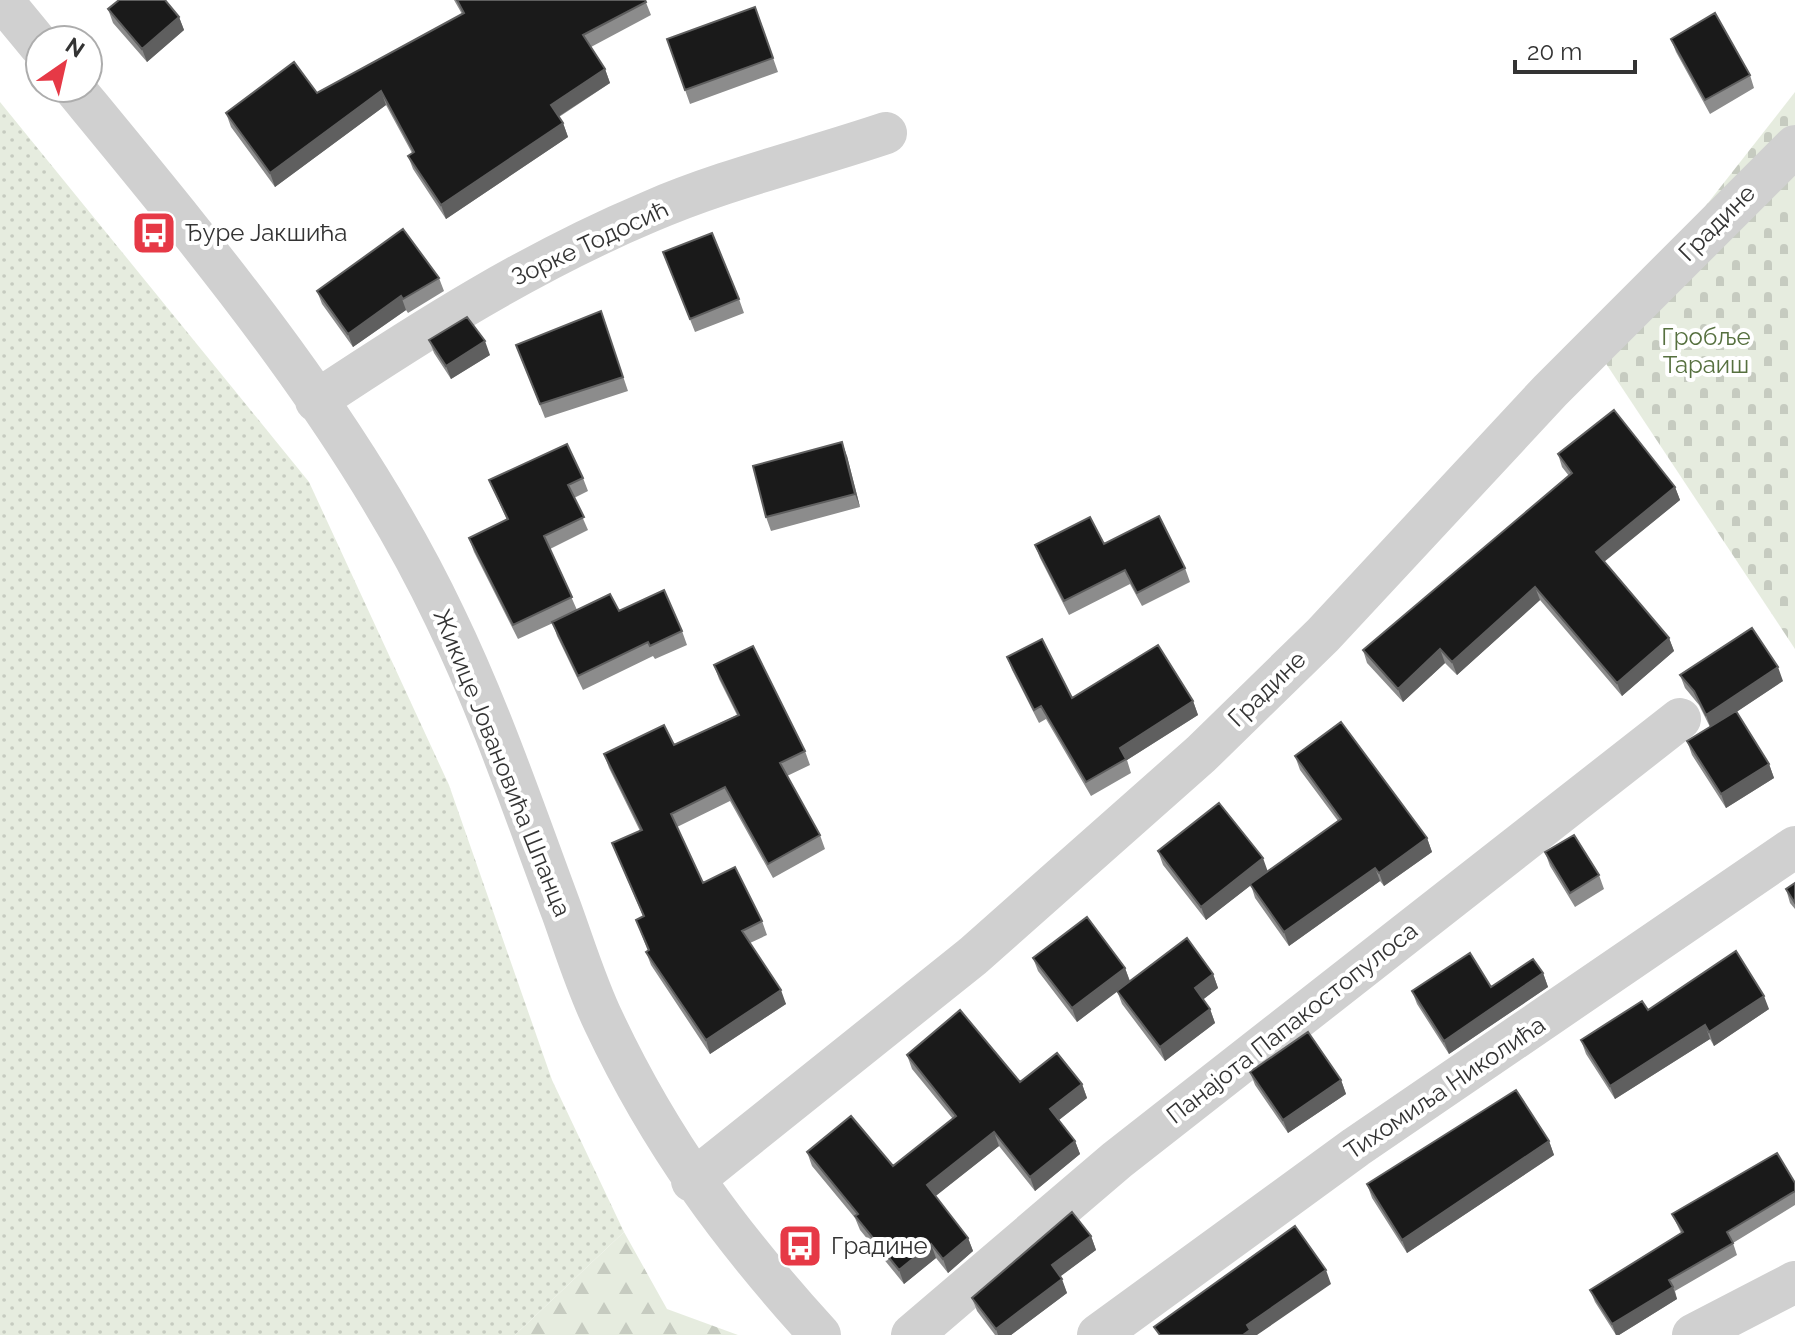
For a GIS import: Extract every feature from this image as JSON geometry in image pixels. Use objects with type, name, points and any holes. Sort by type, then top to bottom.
[{"type":"street","points":[[2,0],[24,27]]},
{"type":"street","name":"Жикице Јовановића Шпанца","points":[[87,104],[184,222],[378,491],[445,617],[499,745],[602,1018],[645,1104],[692,1181],[765,1275],[820,1335]]},
{"type":"street","name":"Зорке Тодосић","points":[[316,401],[453,311],[591,238],[653,210],[886,133]]},
{"type":"street","name":"Градине","points":[[692,1181],[973,956],[1201,754],[1323,635],[1550,391],[1795,146]]},
{"type":"street","name":"Панајота Папакостопулоса","points":[[912,1335],[1117,1160],[1680,719]]},
{"type":"street","name":"Тихомиља Николића","points":[[1098,1335],[1356,1147],[1795,847]]},
{"type":"street","points":[[1710,1331],[1795,1282]]},
{"type":"green space","name":"Гробље Тараиш","points":[[1795,92],[1795,649],[1595,347]]},
{"type":"green space","points":[[0,102],[309,482],[449,785],[552,1080],[624,1232],[515,1335],[0,1335]]},
{"type":"green space","points":[[624,1232],[667,1309],[738,1335],[515,1335]]},
{"type":"building","points":[[119,0],[165,0],[179,17],[142,49],[108,9]]},
{"type":"building","points":[[457,0],[646,2],[583,35],[605,69],[551,105],[563,123],[441,205],[408,156],[414,152],[381,91],[270,173],[226,113],[294,62],[317,93],[464,13]]},
{"type":"building","points":[[755,7],[773,58],[685,90],[667,39]]},
{"type":"building","points":[[1715,13],[1750,75],[1705,100],[1671,39]]},
{"type":"building","points":[[403,229],[439,278],[403,299],[401,296],[348,334],[317,291]]},
{"type":"building","points":[[712,233],[739,299],[690,319],[663,252]]},
{"type":"building","points":[[601,311],[623,377],[540,404],[516,345]]},
{"type":"building","points":[[467,317],[485,341],[446,366],[429,340]]},
{"type":"building","points":[[1614,410],[1675,487],[1596,552],[1669,638],[1617,683],[1535,587],[1452,662],[1440,649],[1398,689],[1363,650],[1572,473],[1558,454]]},
{"type":"building","points":[[842,442],[855,494],[766,517],[753,466]]},
{"type":"building","points":[[567,444],[583,478],[568,485],[584,517],[544,536],[572,597],[513,625],[469,538],[508,519],[489,480]]},
{"type":"building","points":[[1159,516],[1185,568],[1137,593],[1125,570],[1064,601],[1035,545],[1090,517],[1104,544]]},
{"type":"building","points":[[664,590],[682,631],[650,646],[648,642],[578,676],[552,622],[610,594],[619,611]]},
{"type":"building","points":[[1752,628],[1778,667],[1706,715],[1694,691],[1680,675]]},
{"type":"building","points":[[1042,639],[1072,698],[1158,645],[1193,701],[1120,748],[1126,759],[1086,782],[1041,706],[1034,710],[1007,657]]},
{"type":"building","points":[[753,646],[805,751],[780,763],[820,835],[768,864],[725,787],[671,814],[703,883],[735,867],[762,921],[742,931],[781,990],[706,1040],[646,952],[649,950],[636,920],[644,916],[612,843],[642,830],[604,754],[664,725],[674,745],[739,715],[714,665]]},
{"type":"building","points":[[1736,711],[1769,764],[1721,794],[1687,741]]},
{"type":"building","points":[[1341,722],[1427,838],[1379,873],[1375,868],[1284,932],[1250,884],[1341,819],[1295,756]]},
{"type":"building","points":[[1219,803],[1263,858],[1201,907],[1158,851]]},
{"type":"building","points":[[1574,835],[1599,875],[1570,893],[1545,852]]},
{"type":"building","points":[[1795,883],[1795,903],[1786,889]]},
{"type":"building","points":[[1087,917],[1125,968],[1072,1008],[1033,958]]},
{"type":"building","points":[[1187,938],[1213,974],[1195,988],[1210,1009],[1160,1047],[1117,991]]},
{"type":"building","points":[[1736,951],[1764,996],[1709,1032],[1705,1025],[1610,1086],[1581,1040],[1642,1001],[1648,1010]]},
{"type":"building","points":[[1470,953],[1491,987],[1533,959],[1543,973],[1444,1041],[1412,991]]},
{"type":"building","points":[[960,1010],[1020,1082],[1057,1053],[1082,1084],[1050,1109],[1075,1141],[1030,1177],[994,1132],[927,1185],[968,1238],[943,1259],[931,1244],[899,1270],[807,1152],[851,1116],[893,1166],[956,1116],[907,1055]]},
{"type":"building","points":[[1308,1032],[1341,1080],[1283,1120],[1250,1072]]},
{"type":"building","points":[[1516,1090],[1549,1141],[1402,1240],[1367,1184]]},
{"type":"building","points":[[1777,1153],[1795,1183],[1795,1191],[1727,1232],[1733,1243],[1669,1280],[1673,1287],[1612,1324],[1590,1290],[1683,1232],[1672,1214]]},
{"type":"building","points":[[1072,1212],[1091,1236],[1052,1265],[1062,1279],[996,1329],[972,1298]]},
{"type":"building","points":[[1295,1226],[1326,1270],[1247,1325],[1250,1330],[1243,1335],[1160,1335],[1154,1327]]},
{"type":"place","name":"Ђуре Јакшића","points":[[154,233]]},
{"type":"place","name":"Градине","points":[[800,1246]]}]
